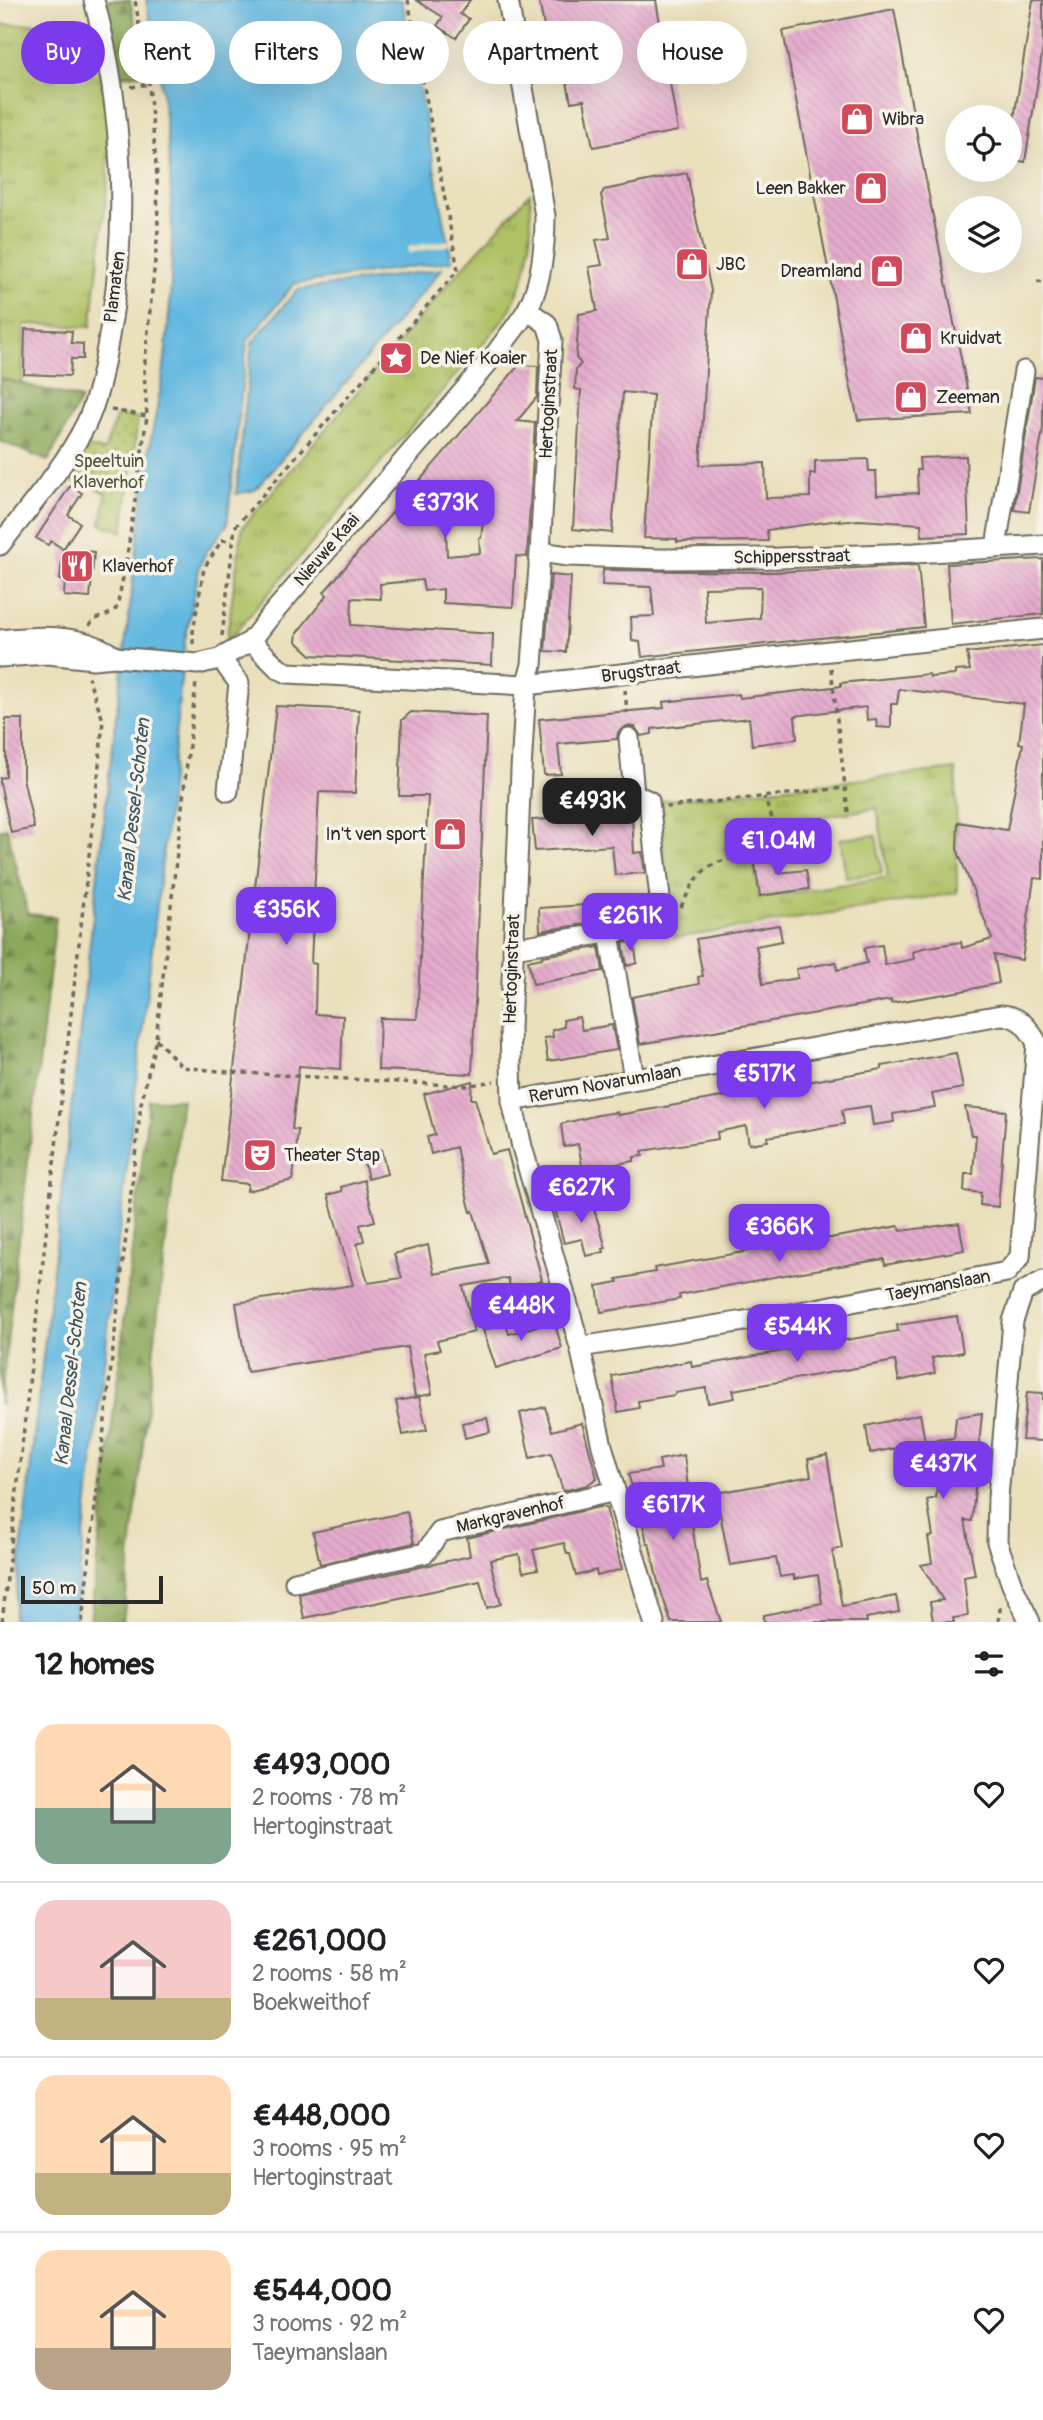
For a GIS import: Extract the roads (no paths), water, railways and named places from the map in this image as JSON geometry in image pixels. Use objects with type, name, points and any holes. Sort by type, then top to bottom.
[{"type":"street","name":"Plamaten","points":[[0,545],[64,464],[87,422],[102,379],[114,310],[121,232],[121,170],[112,90],[94,0]]},
{"type":"street","name":"Nieuwe Kaai","points":[[223,663],[251,641],[489,362],[527,310],[538,280],[545,245],[545,216],[508,0]]},
{"type":"street","name":"Hertoginstraat","points":[[527,310],[547,324],[552,340],[532,665],[526,685],[510,1028],[512,1101],[522,1147],[580,1347],[615,1491],[654,1622]]},
{"type":"street","points":[[996,547],[1024,371]]},
{"type":"street","name":"Schippersstraat","points":[[540,552],[581,556],[728,559],[915,554],[1043,545]]},
{"type":"street","name":"Brugstraat","points":[[251,641],[279,669],[288,673],[526,685],[1043,629]]},
{"type":"street","points":[[0,640],[67,638],[118,657]]},
{"type":"street","points":[[0,657],[48,654],[93,659],[118,657],[192,664],[223,663],[239,683],[228,791]]},
{"type":"street","points":[[513,948],[663,924],[649,801],[635,794],[629,738]]},
{"type":"street","points":[[607,934],[634,1078]]},
{"type":"street","name":"Rerum Novarumlaan","points":[[512,1101],[1001,1015],[1012,1016],[1027,1026],[1037,1043],[1020,1257],[1007,1272]]},
{"type":"street","name":"Taeymanslaan","points":[[580,1347],[795,1313],[1007,1272]]},
{"type":"street","points":[[1030,1622],[1012,1585],[997,1542],[998,1498],[1013,1321],[1023,1292],[1043,1281]]},
{"type":"street","name":"Markgravenhof","points":[[295,1582],[425,1553],[440,1532],[615,1491]]},
{"type":"water","name":"Kanaal Dessel-Schoten","points":[[146,0],[402,0],[406,21],[356,21],[356,84],[418,84],[452,261],[294,284],[247,341],[227,525],[206,552],[200,565],[185,640],[166,828],[74,1622],[13,1622],[110,766],[147,464],[169,321],[172,229],[161,84],[215,84],[215,21],[150,21]]},
{"type":"water","points":[[442,269],[255,490],[236,494],[252,343],[297,290]]},
{"type":"place","name":"Wibra","points":[[857,119]]},
{"type":"place","name":"Leen Bakker","points":[[871,188]]},
{"type":"place","name":"JBC","points":[[692,264]]},
{"type":"place","name":"Dreamland","points":[[887,271]]},
{"type":"place","name":"Kruidvat","points":[[916,338]]},
{"type":"place","name":"De Nief Koaier","points":[[396,358]]},
{"type":"place","name":"Zeeman","points":[[911,397]]},
{"type":"place","name":"Klaverhof","points":[[77,566]]},
{"type":"place","name":"In't ven sport","points":[[450,834]]},
{"type":"place","name":"Theater Stap","points":[[260,1155]]},
{"type":"park label","name":"Speeltuin Klaverhof","points":[[109,471]]}]
